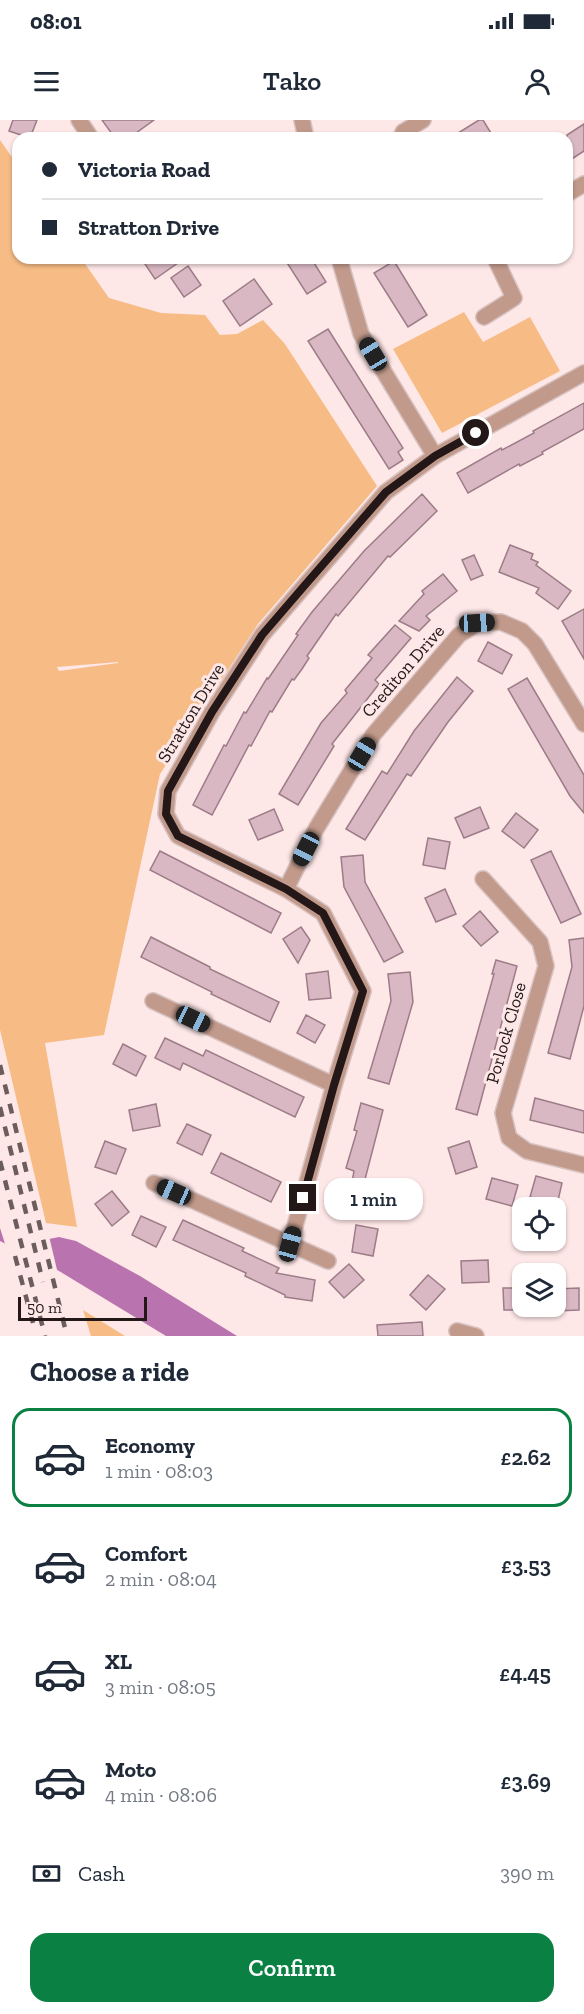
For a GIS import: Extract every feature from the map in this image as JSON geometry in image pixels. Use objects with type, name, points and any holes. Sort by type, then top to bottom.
[{"type":"street","points":[[406,132],[423,120]]},
{"type":"street","points":[[341,264],[361,334],[435,456]]},
{"type":"street","points":[[484,317],[514,298],[498,264]]},
{"type":"street","name":"Stratton Drive","points":[[290,1244],[334,1085],[363,991],[323,913],[286,889],[178,836],[166,814],[168,791],[212,712],[262,635],[386,492],[435,456],[584,373]]},
{"type":"street","name":"Crediton Drive","points":[[286,889],[316,829],[373,735],[459,634],[477,623],[501,622],[522,631],[535,644],[584,724]]},
{"type":"street","name":"Porlock Close","points":[[483,879],[540,942],[546,966],[503,1113],[509,1138],[527,1151],[584,1165]]},
{"type":"street","points":[[153,1001],[334,1085]]},
{"type":"street","points":[[154,1183],[328,1261]]},
{"type":"street","points":[[457,1331],[476,1336]]},
{"type":"shaded area","points":[[0,140],[12,157],[12,264],[85,264],[109,298],[161,313],[205,315],[220,335],[237,334],[263,320],[285,344],[377,486],[258,624],[160,774],[104,1035],[45,1043],[77,1227],[46,1223],[0,1030]],"holes":[[[118,662],[59,671],[57,667]]]},
{"type":"shaded area","points":[[464,312],[483,342],[530,317],[560,371],[442,433],[393,349]]},
{"type":"shaded area","points":[[0,1223],[44,1240],[59,1237],[76,1241],[140,1276],[237,1336],[166,1336],[59,1271],[0,1241]]},
{"type":"shaded area","points":[[83,1310],[125,1336],[91,1336]]},
{"type":"pier","points":[[0,1220],[44,1237],[49,1236],[58,1274],[6,1247]]},
{"type":"building","points":[[13,120],[37,120],[32,132],[9,131]]},
{"type":"building","points":[[102,120],[154,120],[137,132],[111,132]]},
{"type":"building","points":[[479,120],[483,120],[490,132],[460,132]]},
{"type":"building","points":[[584,124],[584,151],[573,158],[573,132]]},
{"type":"building","points":[[145,264],[176,264],[155,279]]},
{"type":"building","points":[[288,264],[315,264],[326,282],[307,294]]},
{"type":"building","points":[[389,264],[396,264],[427,315],[408,327],[374,273]]},
{"type":"building","points":[[188,266],[201,285],[184,297],[171,278]]},
{"type":"building","points":[[254,279],[272,304],[240,326],[223,301]]},
{"type":"building","points":[[328,329],[403,448],[398,452],[403,460],[389,469],[308,341]]},
{"type":"building","points":[[584,403],[584,429],[542,452],[543,454],[520,466],[519,464],[468,493],[457,473],[501,448],[502,450],[534,433],[533,431]]},
{"type":"building","points":[[422,494],[437,511],[390,557],[388,556],[338,616],[336,614],[307,656],[309,658],[302,669],[294,680],[292,679],[272,712],[270,711],[251,746],[249,745],[212,815],[193,805],[244,712],[246,713],[312,612],[364,551]]},
{"type":"building","points":[[510,545],[533,554],[531,559],[538,562],[536,565],[571,591],[558,609],[536,593],[539,588],[499,572]]},
{"type":"building","points":[[474,555],[483,575],[471,580],[462,560]]},
{"type":"building","points":[[443,574],[457,591],[426,616],[430,620],[419,631],[399,621],[424,594],[422,591]]},
{"type":"building","points":[[584,609],[584,659],[562,621]]},
{"type":"building","points":[[395,625],[411,638],[375,680],[379,684],[332,744],[334,746],[298,805],[279,794],[321,723],[347,693],[345,690],[372,658],[368,655]]},
{"type":"building","points":[[488,642],[512,655],[502,674],[478,661]]},
{"type":"building","points":[[457,677],[473,691],[448,722],[411,776],[407,774],[365,840],[346,829],[382,771],[387,774],[414,731]]},
{"type":"building","points":[[527,678],[584,775],[584,813],[570,796],[508,689]]},
{"type":"building","points":[[480,807],[489,828],[464,838],[455,818]]},
{"type":"building","points":[[274,809],[283,830],[258,840],[249,820]]},
{"type":"building","points":[[516,813],[538,830],[524,848],[502,831]]},
{"type":"building","points":[[428,838],[450,842],[445,869],[423,865]]},
{"type":"building","points":[[160,851],[281,913],[271,933],[150,870]]},
{"type":"building","points":[[551,851],[581,914],[561,923],[531,860]]},
{"type":"building","points":[[363,855],[365,882],[403,952],[384,962],[344,887],[341,857]]},
{"type":"building","points":[[445,889],[456,914],[436,922],[425,898]]},
{"type":"building","points":[[480,911],[498,932],[481,946],[463,926]]},
{"type":"building","points":[[301,927],[310,940],[298,963],[283,939]]},
{"type":"building","points":[[151,937],[210,969],[279,1002],[270,1022],[141,957]]},
{"type":"building","points":[[584,938],[584,1006],[570,1059],[548,1053],[572,967],[569,940]]},
{"type":"building","points":[[496,960],[517,966],[477,1115],[456,1109]]},
{"type":"building","points":[[328,971],[331,998],[309,1000],[306,974]]},
{"type":"building","points":[[410,972],[413,1002],[389,1084],[368,1078],[391,1001],[388,974]]},
{"type":"building","points":[[306,1015],[325,1025],[315,1043],[297,1033]]},
{"type":"building","points":[[165,1038],[203,1056],[206,1050],[304,1097],[295,1117],[183,1063],[180,1070],[155,1058]]},
{"type":"building","points":[[123,1044],[146,1056],[136,1076],[113,1064]]},
{"type":"building","points":[[535,1098],[584,1111],[584,1133],[530,1120]]},
{"type":"building","points":[[361,1103],[383,1110],[363,1187],[374,1189],[369,1216],[347,1212],[354,1171],[346,1168],[357,1131],[354,1130]]},
{"type":"building","points":[[156,1104],[160,1126],[133,1131],[129,1110]]},
{"type":"building","points":[[187,1124],[211,1135],[202,1155],[177,1143]]},
{"type":"building","points":[[105,1141],[126,1149],[116,1174],[95,1167]]},
{"type":"building","points":[[469,1141],[477,1167],[456,1174],[448,1148]]},
{"type":"building","points":[[221,1153],[281,1182],[271,1202],[211,1173]]},
{"type":"building","points":[[536,1176],[562,1183],[559,1197],[530,1197]]},
{"type":"building","points":[[492,1178],[518,1185],[515,1197],[512,1197],[512,1206],[486,1199]]},
{"type":"building","points":[[112,1191],[129,1212],[112,1226],[95,1204]]},
{"type":"building","points":[[141,1216],[166,1227],[156,1247],[132,1235]]},
{"type":"building","points":[[183,1220],[244,1248],[242,1251],[279,1268],[276,1273],[315,1280],[312,1301],[285,1297],[245,1276],[246,1273],[173,1240]]},
{"type":"building","points":[[356,1225],[378,1229],[373,1256],[352,1252]]},
{"type":"building","points":[[488,1260],[489,1282],[462,1283],[461,1261]]},
{"type":"building","points":[[349,1264],[364,1280],[344,1298],[329,1282]]},
{"type":"building","points":[[428,1275],[445,1289],[426,1310],[410,1295]]},
{"type":"building","points":[[503,1288],[512,1288],[512,1310],[504,1310]]},
{"type":"building","points":[[579,1288],[579,1310],[566,1311],[566,1289]]},
{"type":"building","points":[[422,1322],[423,1336],[378,1336],[377,1325]]},
{"type":"railway","points":[[0,1065],[67,1336]]},
{"type":"railway","points":[[0,1107],[43,1282]]},
{"type":"railway","points":[[0,1161],[45,1336]]},
{"type":"railway","points":[[15,1256],[33,1323]]},
{"type":"route","points":[[303,1198],[363,991],[323,913],[286,889],[178,836],[166,814],[168,791],[212,712],[262,635],[305,585],[386,492],[435,456],[476,433]]}]
